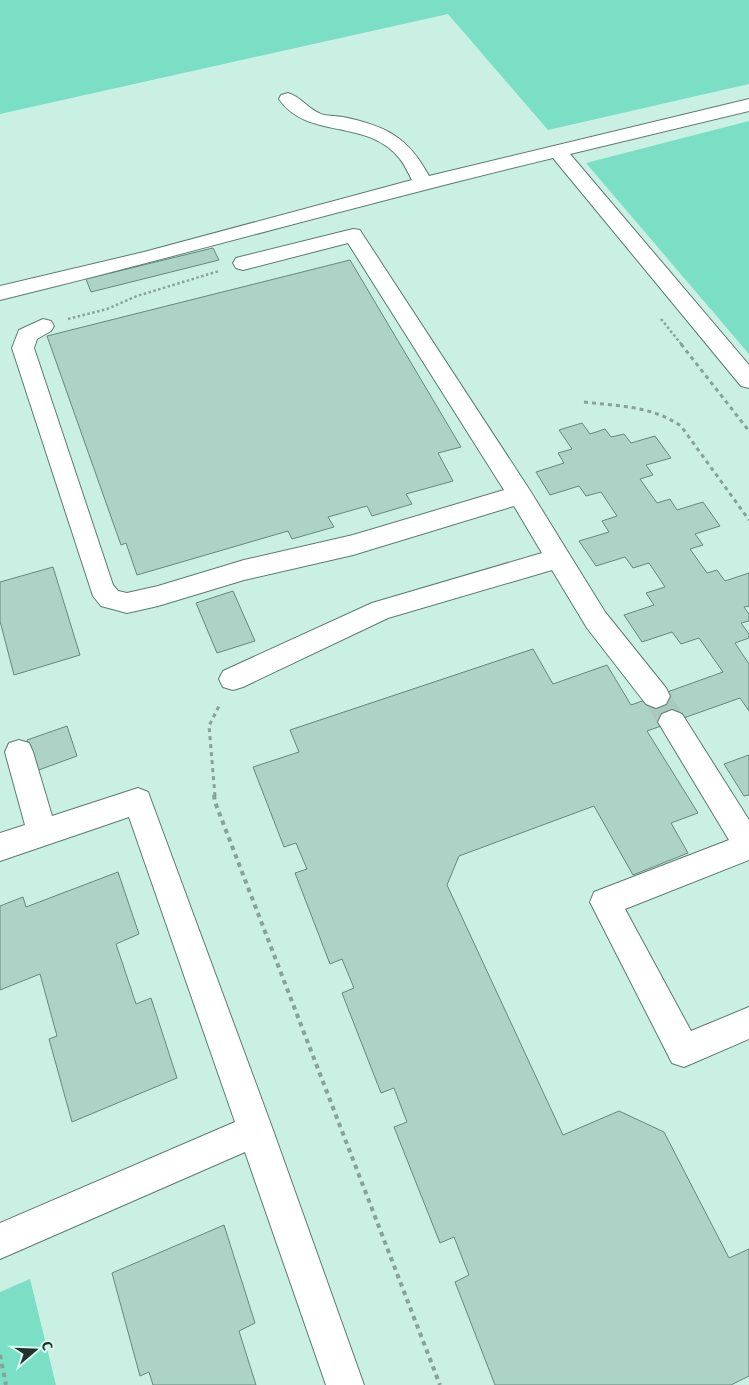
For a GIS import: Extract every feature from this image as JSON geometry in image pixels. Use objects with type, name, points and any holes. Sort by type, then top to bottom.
[{"type":"lane","points":[[288,99],[303,113],[375,132],[392,141],[409,157],[423,183]]},
{"type":"lane","points":[[0,293],[145,258],[423,183],[749,105]]},
{"type":"lane","points":[[557,150],[749,380]]},
{"type":"lane","points":[[243,263],[353,235],[520,495],[596,620],[656,696]]},
{"type":"lane","points":[[43,326],[27,335],[23,348],[102,589],[110,599],[127,603],[158,596],[244,570],[353,545],[520,495]]},
{"type":"lane","points":[[233,679],[381,610],[558,558]]},
{"type":"lane","points":[[672,722],[749,846],[606,902],[684,1051],[749,1023]]},
{"type":"lane","points":[[19,752],[42,832]]},
{"type":"lane","points":[[0,847],[138,801],[345,1385]]},
{"type":"lane","points":[[0,1241],[256,1130]]},
{"type":"path","points":[[43,326],[106,309],[137,296],[243,263]]},
{"type":"path","points":[[584,402],[654,411],[671,418],[681,426],[749,520]]},
{"type":"path","points":[[233,679],[209,726],[215,802],[440,1385]]},
{"type":"path","points":[[0,1355],[6,1385]]},
{"type":"green space","points":[[0,0],[749,0],[749,84],[548,130],[448,14],[0,114]]},
{"type":"green space","points":[[749,121],[749,354],[586,163]]},
{"type":"green space","points":[[30,1279],[56,1385],[0,1385],[0,1292]]},
{"type":"building","points":[[213,248],[219,260],[91,292],[86,279]]},
{"type":"building","points":[[350,260],[461,447],[438,453],[453,481],[406,494],[412,504],[372,516],[367,506],[328,517],[334,527],[292,539],[288,531],[137,575],[126,543],[121,545],[47,336]]},
{"type":"building","points":[[582,423],[590,434],[605,429],[611,437],[624,434],[631,443],[655,436],[671,458],[646,465],[653,475],[640,479],[657,503],[670,499],[677,510],[703,502],[720,526],[695,534],[703,545],[690,549],[707,573],[717,570],[725,581],[749,573],[749,606],[744,607],[749,614],[749,621],[741,623],[749,634],[749,638],[735,643],[749,664],[749,711],[740,698],[647,731],[698,813],[671,823],[688,853],[633,875],[594,806],[459,856],[447,885],[563,1135],[619,1111],[664,1132],[729,1258],[749,1249],[749,1376],[731,1385],[495,1385],[455,1282],[469,1275],[454,1237],[440,1243],[394,1127],[407,1122],[394,1088],[381,1093],[342,993],[354,988],[342,959],[330,964],[295,873],[307,869],[296,843],[284,847],[253,767],[299,752],[290,730],[533,649],[553,684],[607,665],[631,705],[723,672],[699,638],[681,644],[672,632],[642,642],[624,615],[654,605],[646,593],[665,587],[649,563],[633,568],[625,557],[596,566],[579,541],[609,532],[602,521],[617,516],[601,492],[586,496],[579,486],[550,495],[536,472],[564,463],[558,453],[572,449],[559,430]]},
{"type":"building","points":[[53,567],[80,655],[14,675],[0,621],[0,582]]},
{"type":"building","points":[[233,591],[255,641],[217,653],[196,603]]},
{"type":"building","points":[[67,726],[77,756],[36,771],[27,740]]},
{"type":"building","points":[[749,755],[749,795],[744,796],[724,764]]},
{"type":"building","points":[[118,872],[139,934],[116,944],[136,1004],[151,998],[177,1078],[72,1122],[49,1039],[57,1036],[40,974],[0,990],[0,906],[23,897],[26,907]]},
{"type":"building","points":[[224,1225],[255,1323],[239,1331],[256,1385],[153,1385],[149,1372],[140,1376],[112,1273]]},
{"type":"tunnel","points":[[656,696],[672,722]]}]
